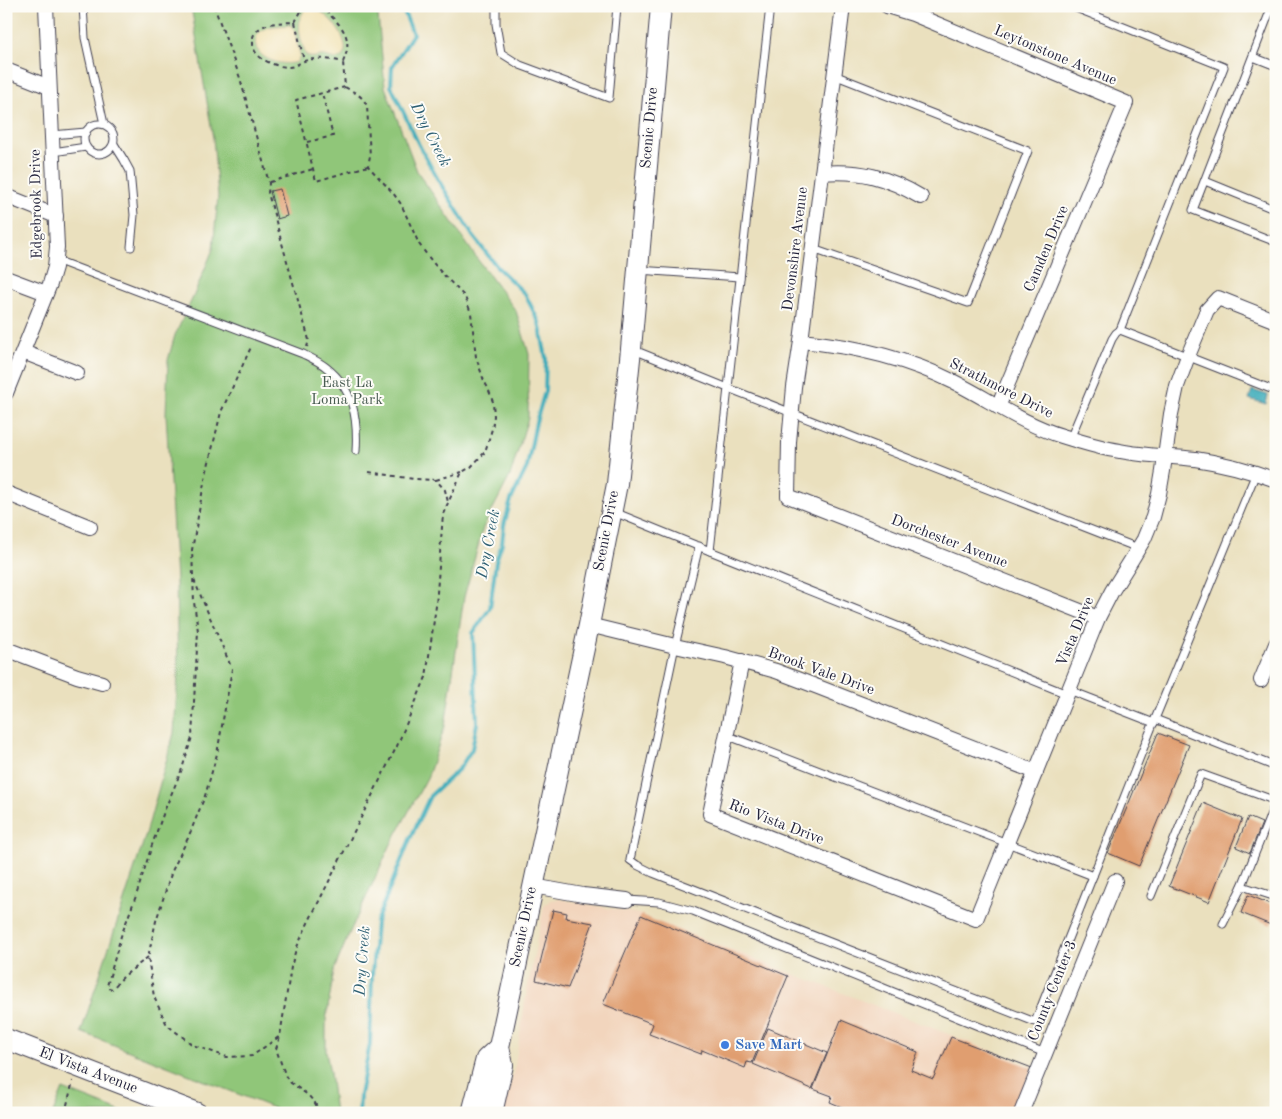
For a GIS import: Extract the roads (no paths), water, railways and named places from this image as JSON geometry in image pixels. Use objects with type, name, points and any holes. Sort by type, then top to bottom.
[{"type":"main road","name":"Scenic Drive","points":[[492,1113],[503,1064],[499,1047],[589,625],[617,484],[631,349],[660,6]]},
{"type":"main road","name":"El Vista Avenue","points":[[6,1039],[197,1113]]},
{"type":"main road","name":"Scenic Drive","points":[[472,1113],[486,1059],[499,1047]]},
{"type":"street","name":"Edgebrook Drive","points":[[6,393],[50,284],[56,260],[56,216],[46,6]]},
{"type":"street","name":"Devonshire Avenue","points":[[788,496],[789,442],[794,387],[843,6]]},
{"type":"street","name":"Leytonstone Avenue","points":[[887,6],[913,14],[1126,103]]},
{"type":"street","points":[[6,70],[49,87]]},
{"type":"street","name":"Camden Drive","points":[[998,407],[1126,103]]},
{"type":"street","points":[[822,173],[863,174],[885,179],[921,197]]},
{"type":"street","points":[[6,196],[56,216]]},
{"type":"street","points":[[6,278],[46,293]]},
{"type":"street","name":"Vista Drive","points":[[976,919],[1098,618],[1144,539],[1153,517],[1164,471],[1171,414],[1177,386],[1208,310],[1218,298],[1276,321]]},
{"type":"street","name":"Strathmore Drive","points":[[801,341],[829,343],[859,349],[888,356],[922,368],[953,382],[1023,421],[1055,434],[1092,445],[1119,451],[1221,463],[1276,480]]},
{"type":"street","points":[[23,352],[77,373]]},
{"type":"street","points":[[6,493],[90,527]]},
{"type":"street","name":"Dorchester Avenue","points":[[788,496],[1098,618]]},
{"type":"street","name":"Brook Vale Drive","points":[[589,625],[742,661],[776,672],[1036,772]]},
{"type":"street","points":[[1261,680],[1276,644]]},
{"type":"street","points":[[6,649],[102,684]]},
{"type":"street","name":"Rio Vista Drive","points":[[742,661],[710,814],[976,919]]},
{"type":"street","name":"County Center 3","points":[[1020,1113],[1115,882]]},
{"type":"street","points":[[533,886],[583,895],[627,900]]},
{"type":"lane","points":[[83,6],[85,38],[104,124]]},
{"type":"lane","points":[[496,6],[496,24],[501,53],[520,65],[609,98],[617,6]]},
{"type":"lane","points":[[710,551],[770,6]]},
{"type":"lane","points":[[1070,438],[1112,339],[1120,330],[1224,67],[1071,6]]},
{"type":"lane","points":[[1272,6],[1194,210],[1276,242]]},
{"type":"lane","points":[[1253,57],[1276,66]]},
{"type":"lane","points":[[813,249],[968,303],[1028,150],[834,75]]},
{"type":"lane","points":[[114,144],[108,151],[99,154],[90,151],[86,147],[84,136],[89,128],[94,125],[104,124],[108,126],[114,134],[114,144],[130,171],[134,215],[131,247]]},
{"type":"lane","points":[[52,135],[86,132]]},
{"type":"lane","points":[[53,152],[86,147]]},
{"type":"lane","points":[[1205,182],[1276,210]]},
{"type":"lane","points":[[56,260],[303,354],[327,367],[338,378],[352,403],[356,418],[356,451]]},
{"type":"lane","points":[[638,270],[740,277]]},
{"type":"lane","points":[[1120,330],[1276,391]]},
{"type":"lane","points":[[631,349],[792,414],[1138,548]]},
{"type":"lane","points":[[698,546],[630,860],[662,876],[1034,1022],[1154,721],[1256,473]]},
{"type":"lane","points":[[611,511],[1068,692],[1154,721],[1276,767]]},
{"type":"lane","points":[[726,735],[1093,876]]},
{"type":"lane","points":[[1152,896],[1202,774],[1276,801],[1242,886],[1223,924]]},
{"type":"lane","points":[[1242,886],[1276,897]]},
{"type":"lane","points":[[627,900],[659,902],[693,911],[1045,1053]]},
{"type":"water","points":[[1252,390],[1268,395],[1266,404],[1249,399]]},
{"type":"waterway","name":"Dry Creek","points":[[359,1113],[360,1095],[370,1044],[376,922],[430,796],[460,768],[472,749],[477,723],[473,633],[490,608],[496,561],[502,543],[504,525],[511,500],[527,467],[536,422],[545,391],[546,358],[539,322],[525,294],[498,268],[473,236],[437,178],[391,86],[392,67],[413,34],[405,14],[397,6]]},
{"type":"place","name":"Save Mart","points":[[725,1045]]},
{"type":"park label","name":"East La Loma Park","points":[[347,392]]}]
